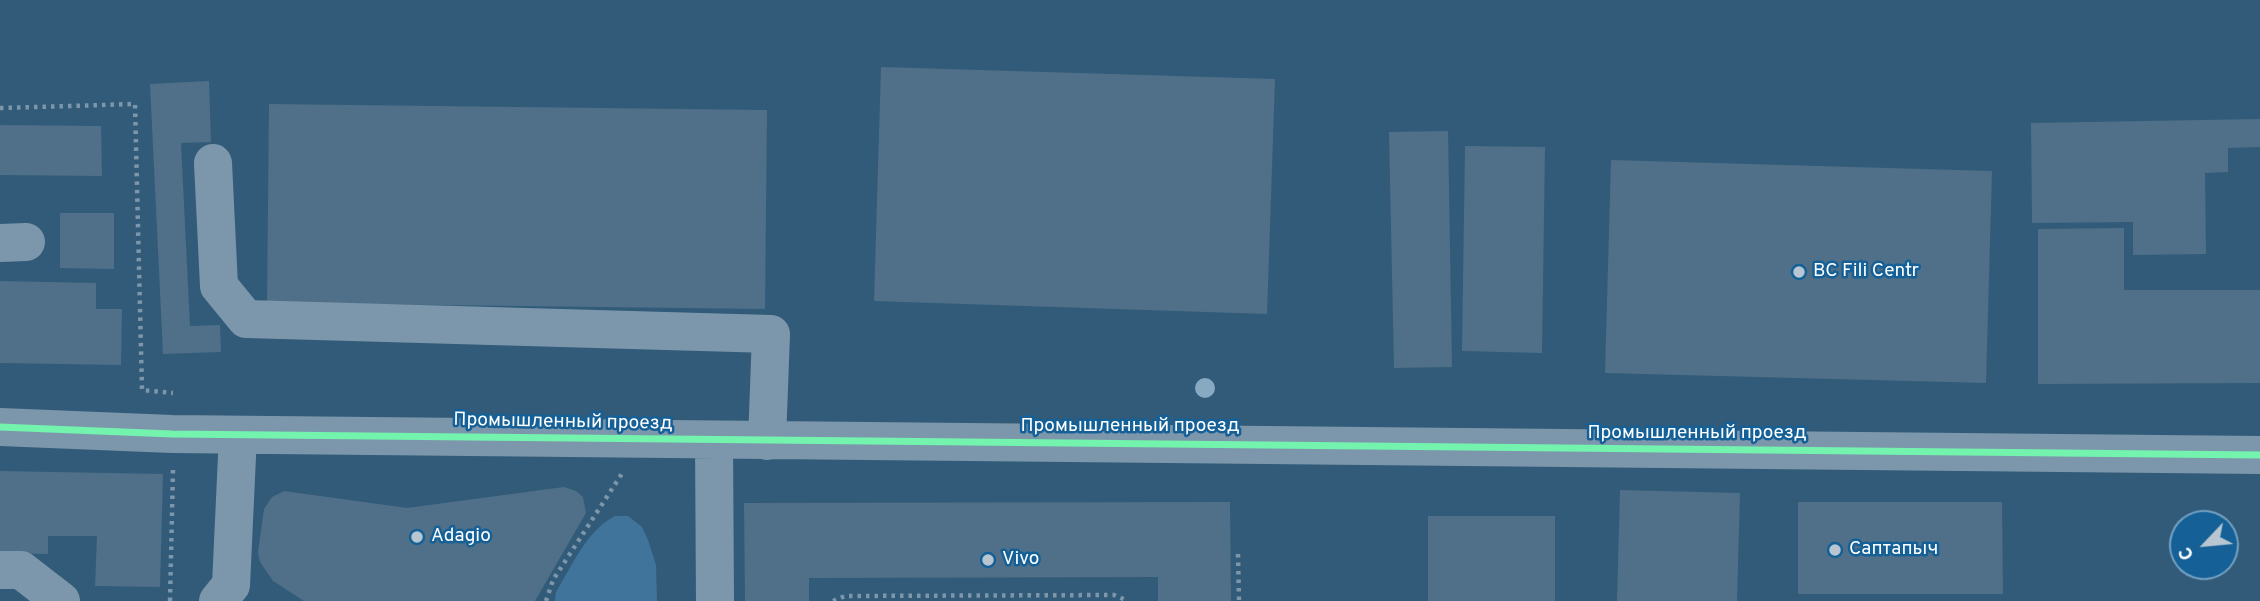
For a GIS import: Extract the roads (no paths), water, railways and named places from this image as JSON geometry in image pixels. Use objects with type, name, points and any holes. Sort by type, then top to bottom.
[{"type":"street","points":[[213,163],[219,286],[246,319],[771,334],[767,441]]},
{"type":"street","name":"Промышленный проезд","points":[[0,427],[238,435],[767,441],[2259,452]]},
{"type":"street","points":[[218,601],[231,584],[238,435]]},
{"type":"street","points":[[713,440],[715,601]]},
{"type":"street","points":[[0,570],[22,570],[61,601]]},
{"type":"water","points":[[615,516],[628,516],[642,527],[656,565],[657,601],[555,601],[556,592],[588,539]]},
{"type":"place","name":"BC Fili Centr","points":[[1799,272]]},
{"type":"place","name":"Adagio","points":[[417,537]]},
{"type":"place","name":"Саптапыч","points":[[1835,550]]},
{"type":"place","name":"Vivo","points":[[988,560]]}]
